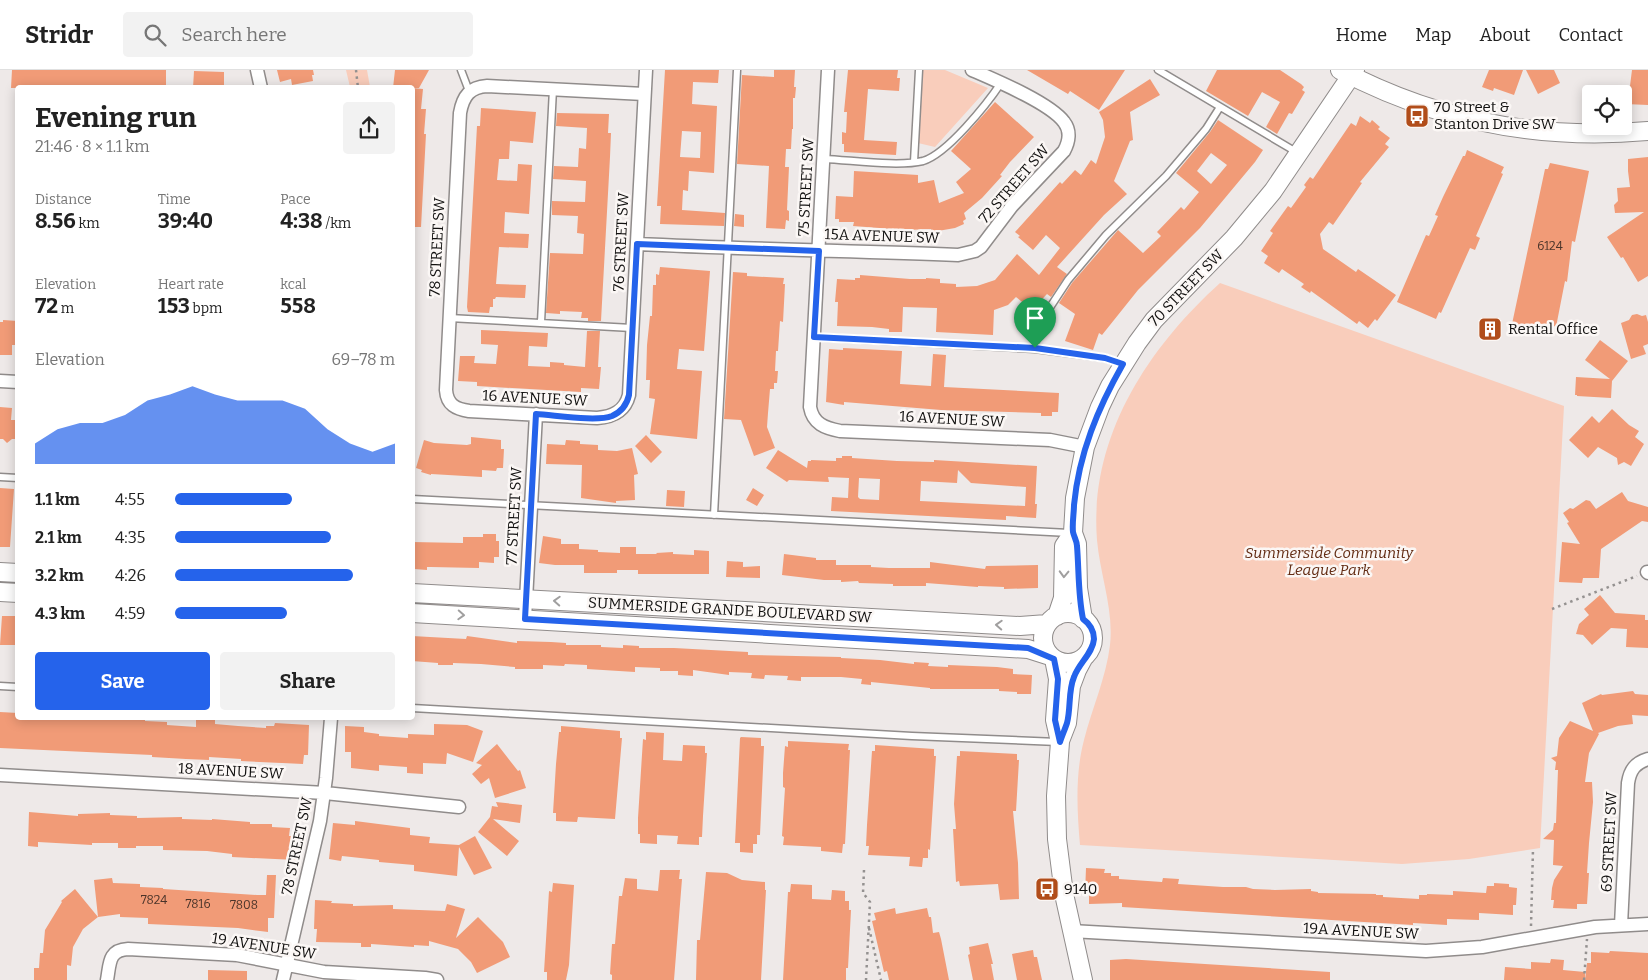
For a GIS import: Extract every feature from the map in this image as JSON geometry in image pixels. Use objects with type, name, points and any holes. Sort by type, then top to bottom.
[{"type":"street","points":[[257,70],[260,85]]},
{"type":"street","name":"76 STREET SW","points":[[618,413],[625,405],[629,395],[646,70]]},
{"type":"street","name":"75 STREET SW","points":[[818,423],[811,414],[810,407],[828,70]]},
{"type":"street","points":[[972,70],[1001,83]]},
{"type":"street","points":[[1349,72],[1426,108],[1487,124],[1532,131],[1575,134],[1648,131]]},
{"type":"street","name":"70 STREET SW","points":[[1083,619],[1078,588],[1077,544],[1073,533],[1077,483],[1085,447],[1100,407],[1123,364],[1154,320],[1234,238],[1299,154],[1349,72]]},
{"type":"street","name":"72 STREET SW","points":[[975,251],[988,239],[1012,206],[1064,151],[1069,140],[1069,133],[1065,122],[1054,112],[1001,83]]},
{"type":"street","points":[[469,92],[477,87],[488,86],[644,94]]},
{"type":"street","name":"78 STREET SW","points":[[451,404],[446,390],[460,113],[463,100],[469,92]]},
{"type":"street","name":"15A AVENUE SW","points":[[637,244],[958,255],[975,251]]},
{"type":"street","points":[[0,381],[15,382]]},
{"type":"street","name":"16 AVENUE SW","points":[[451,404],[457,408],[469,410],[597,418],[618,413]]},
{"type":"street","name":"77 STREET SW","points":[[525,619],[536,414]]},
{"type":"street","name":"16 AVENUE SW","points":[[818,423],[829,429],[840,431],[1050,440],[1085,447]]},
{"type":"street","name":"70 STREET SW","points":[[1052,620],[1063,598],[1064,546],[1073,533]]},
{"type":"street","points":[[0,572],[15,573]]},
{"type":"street","points":[[0,592],[15,592]]},
{"type":"street","name":"SUMMERSIDE GRANDE BOULEVARD SW","points":[[415,593],[1020,626],[1052,620]]},
{"type":"street","name":"SUMMERSIDE GRANDE BOULEVARD SW","points":[[415,613],[1028,648],[1052,657]]},
{"type":"street","points":[[1060,742],[1067,723],[1072,680],[1084,657],[1092,648],[1094,635],[1088,622],[1076,614],[1068,613],[1052,620],[1043,637],[1044,644],[1052,657],[1058,679],[1055,720],[1060,742],[1056,816],[1060,865],[1071,931],[1083,980]]},
{"type":"street","points":[[1052,657],[1060,662],[1073,664],[1084,657]]},
{"type":"street","name":"78 STREET SW","points":[[283,980],[315,848],[325,793],[331,720]]},
{"type":"street","name":"69 STREET SW","points":[[1621,925],[1628,783],[1632,770],[1642,762]]},
{"type":"street","name":"18 AVENUE SW","points":[[0,775],[325,793],[459,807]]},
{"type":"street","name":"19A AVENUE SW","points":[[1071,931],[1426,951],[1482,947],[1580,930],[1648,924]]},
{"type":"street","name":"19 AVENUE SW","points":[[107,980],[111,959],[121,949],[237,955],[310,970],[437,980]]},
{"type":"lane","points":[[461,70],[469,92]]},
{"type":"lane","points":[[714,515],[737,70]]},
{"type":"lane","points":[[914,162],[919,70]]},
{"type":"lane","points":[[1158,70],[1299,154]]},
{"type":"lane","points":[[824,159],[914,162],[933,157],[946,148],[994,94],[1001,83]]},
{"type":"lane","points":[[541,322],[553,89]]},
{"type":"lane","points":[[1035,348],[1037,330],[1041,321],[1068,280],[1106,235],[1166,176],[1206,129],[1220,107]]},
{"type":"lane","points":[[450,318],[632,328]]},
{"type":"lane","points":[[814,337],[1035,348],[1105,358],[1123,364]]},
{"type":"lane","points":[[0,477],[15,478]]},
{"type":"lane","points":[[415,498],[1073,533]]},
{"type":"lane","points":[[0,686],[15,687]]},
{"type":"lane","points":[[415,708],[912,736],[1060,742]]},
{"type":"path","points":[[356,70],[358,85]]},
{"type":"path","points":[[1552,608],[1647,573]]},
{"type":"path","points":[[1531,928],[1533,849]]},
{"type":"path","points":[[864,870],[863,893],[870,902],[866,980]]},
{"type":"path","points":[[868,924],[881,980]]},
{"type":"path","points":[[1584,980],[1587,939]]},
{"type":"green space","points":[[346,70],[367,70],[370,85],[350,85]]},
{"type":"green space","points":[[923,70],[945,70],[988,88],[935,147],[918,143]]},
{"type":"green space","name":"Summerside Community League Park","points":[[1220,283],[1564,406],[1540,848],[1469,859],[1402,864],[1080,845],[1078,806],[1079,766],[1084,740],[1108,657],[1111,632],[1097,540],[1097,502],[1103,466],[1113,431],[1128,398],[1147,366],[1193,309]]},
{"type":"building","points":[[12,70],[166,70],[166,85],[15,85],[15,88],[11,88]]},
{"type":"building","points":[[277,70],[313,70],[313,81],[292,85],[291,79],[280,82]]},
{"type":"building","points":[[395,70],[429,70],[419,88],[415,88],[415,85],[393,85]]},
{"type":"building","points":[[665,70],[719,70],[718,83],[693,82],[692,104],[717,106],[714,173],[689,171],[688,191],[683,190],[682,210],[725,213],[724,226],[660,224],[661,206],[657,206]],"holes":[[[682,131],[701,132],[700,158],[680,157]]]},
{"type":"building","points":[[774,70],[795,70],[794,87],[796,87],[795,98],[793,98],[791,149],[786,149],[785,167],[789,167],[787,210],[789,211],[789,221],[786,220],[785,229],[766,228],[769,166],[737,164],[742,75],[774,77]]},
{"type":"building","points":[[848,70],[898,70],[897,78],[900,78],[899,91],[868,89],[864,140],[897,142],[896,155],[844,152],[842,132],[846,133],[847,112],[844,112]]},
{"type":"building","points":[[1027,70],[1125,70],[1099,110],[1070,91],[1068,94]]},
{"type":"building","points":[[1217,70],[1280,70],[1301,84],[1304,87],[1302,90],[1305,92],[1292,114],[1289,113],[1277,134],[1266,127],[1280,102],[1262,92],[1248,116],[1206,91]]},
{"type":"building","points":[[1489,70],[1523,70],[1514,95],[1494,88],[1493,91],[1482,87]]},
{"type":"building","points":[[1526,70],[1554,70],[1560,83],[1538,94]]},
{"type":"building","points":[[1632,70],[1648,70],[1648,105],[1632,104],[1632,85],[1630,85]]},
{"type":"building","points":[[194,71],[224,72],[224,85],[193,85]]},
{"type":"building","points":[[1150,79],[1160,95],[1130,112],[1133,140],[1130,141],[1114,181],[1127,194],[1104,215],[1057,267],[1067,274],[1051,297],[1047,294],[1032,310],[1016,297],[1008,305],[994,310],[993,335],[936,332],[937,308],[903,307],[902,332],[889,332],[889,329],[872,327],[837,326],[838,302],[835,302],[837,279],[855,280],[855,278],[860,278],[860,275],[910,279],[926,278],[940,279],[940,283],[956,284],[956,287],[977,286],[995,280],[1017,254],[1039,275],[1060,248],[1046,235],[1033,250],[1015,232],[1060,182],[1062,184],[1075,170],[1081,175],[1091,160],[1096,164],[1105,137],[1103,120],[1099,112]]},
{"type":"building","points":[[415,88],[423,89],[421,109],[426,109],[421,227],[415,227]]},
{"type":"building","points":[[995,102],[1034,137],[1010,162],[1000,175],[1002,176],[982,198],[964,213],[966,219],[963,221],[964,224],[955,228],[932,232],[931,229],[906,230],[853,226],[854,222],[839,222],[839,219],[835,219],[836,196],[853,197],[854,171],[918,175],[918,183],[934,180],[939,203],[964,193],[956,182],[971,169],[951,151]]},
{"type":"building","points":[[481,108],[536,112],[533,143],[510,141],[509,159],[499,159],[497,180],[517,181],[518,164],[532,165],[529,214],[505,212],[504,233],[529,234],[528,248],[499,247],[496,284],[526,285],[525,298],[496,297],[493,299],[493,307],[490,307],[489,313],[468,312],[467,307],[477,126],[480,126]]},
{"type":"building","points":[[557,113],[609,114],[608,133],[611,133],[601,321],[588,321],[588,318],[581,318],[582,312],[560,311],[560,314],[546,313],[550,253],[583,254],[584,234],[577,233],[578,216],[552,215],[552,201],[585,202],[586,181],[553,179],[554,166],[578,167],[579,148],[586,149],[587,128],[556,126]]},
{"type":"building","points":[[1360,116],[1370,123],[1372,120],[1380,127],[1378,129],[1390,138],[1385,144],[1389,147],[1360,182],[1362,183],[1333,225],[1329,222],[1320,234],[1323,249],[1356,272],[1358,269],[1396,295],[1377,321],[1375,319],[1368,328],[1359,321],[1357,324],[1311,291],[1310,293],[1301,287],[1304,284],[1282,269],[1279,273],[1264,263],[1268,256],[1261,251],[1273,233],[1270,231],[1288,206],[1291,208],[1306,187],[1304,185],[1310,177],[1313,179],[1351,123],[1356,126]]},
{"type":"building","points":[[1218,120],[1263,150],[1200,228],[1138,290],[1102,335],[1099,333],[1093,350],[1065,341],[1075,314],[1059,303],[1072,283],[1118,230],[1143,253],[1161,236],[1157,232],[1181,207],[1184,210],[1199,192],[1176,173]],"holes":[[[1211,153],[1227,165],[1211,184],[1197,171]]]},
{"type":"building","points":[[1467,150],[1504,167],[1501,173],[1503,174],[1476,236],[1480,238],[1475,250],[1470,248],[1441,313],[1439,312],[1436,319],[1397,302],[1426,235],[1429,236],[1438,216],[1435,215],[1443,197]]},
{"type":"building","points":[[1648,157],[1648,276],[1638,282],[1623,257],[1621,258],[1607,237],[1644,212],[1615,213],[1614,205],[1618,201],[1617,188],[1630,187],[1628,159]]},
{"type":"building","points":[[1550,163],[1589,171],[1575,242],[1572,241],[1567,282],[1565,281],[1556,327],[1554,326],[1553,332],[1512,324],[1545,169],[1548,169]]},
{"type":"building","points":[[735,214],[744,215],[744,227],[734,226]]},
{"type":"building","points":[[660,267],[710,271],[704,351],[679,349],[677,369],[702,371],[697,439],[650,434],[655,399],[649,398],[650,380],[646,380],[647,345],[650,316],[652,316],[653,285],[656,285],[656,274],[659,275]]},
{"type":"building","points":[[733,272],[747,273],[747,276],[784,278],[783,284],[785,284],[783,322],[780,321],[778,351],[776,351],[775,371],[778,371],[777,383],[774,383],[774,389],[770,389],[767,427],[775,448],[754,456],[741,420],[724,419]]},
{"type":"building","points":[[1632,315],[1646,315],[1648,322],[1648,344],[1643,346],[1646,354],[1631,359],[1621,323],[1629,320]]},
{"type":"building","points":[[3,320],[15,321],[15,345],[12,345],[12,355],[0,355],[0,322],[3,322]]},
{"type":"building","name":"Rental Office","points":[[1486,320],[1500,326],[1494,339],[1480,332]]},
{"type":"building","points":[[481,330],[548,333],[547,347],[529,346],[528,366],[550,367],[550,362],[585,367],[587,331],[600,331],[598,367],[601,367],[599,389],[581,388],[581,392],[477,386],[477,382],[458,381],[460,356],[475,356],[474,363],[496,364],[498,345],[481,344]]},
{"type":"building","points":[[1600,340],[1628,361],[1612,381],[1611,398],[1577,396],[1575,395],[1576,377],[1610,379],[1585,360]]},
{"type":"building","points":[[843,348],[902,351],[900,384],[931,386],[933,354],[946,355],[944,387],[1059,393],[1058,412],[1052,412],[1052,416],[1041,416],[1041,413],[941,410],[844,402],[844,405],[826,402],[829,349],[843,350]]},
{"type":"building","points":[[0,407],[12,408],[11,420],[15,420],[15,439],[7,443],[0,439]]},
{"type":"building","points":[[1612,409],[1629,425],[1639,431],[1635,437],[1644,444],[1631,466],[1624,462],[1618,465],[1617,458],[1598,447],[1588,458],[1569,440],[1592,416],[1599,423]]},
{"type":"building","points":[[646,435],[662,452],[651,463],[635,446]]},
{"type":"building","points":[[471,437],[501,440],[501,449],[504,449],[503,468],[497,468],[496,471],[482,470],[482,477],[431,475],[421,472],[422,470],[416,468],[424,440],[434,443],[467,445],[471,444]]},
{"type":"building","points":[[566,440],[580,441],[580,444],[598,445],[598,450],[617,451],[632,448],[638,474],[634,475],[635,500],[616,501],[616,503],[581,498],[582,465],[546,464],[547,444],[565,445]]},
{"type":"building","points":[[778,450],[807,468],[808,461],[836,461],[836,458],[842,458],[842,456],[897,461],[934,462],[934,460],[1037,466],[1036,518],[1006,516],[1006,520],[831,511],[832,497],[848,498],[849,478],[828,477],[829,482],[789,480],[787,482],[766,468]],"holes":[[[958,470],[971,483],[1026,487],[1025,506],[920,501],[921,481],[957,483]],[[859,478],[880,479],[879,500],[860,499],[858,497]]]},
{"type":"building","points":[[0,488],[14,489],[10,547],[0,547]]},
{"type":"building","points":[[753,488],[764,495],[757,506],[746,500]]},
{"type":"building","points":[[667,490],[685,491],[684,507],[666,506]]},
{"type":"building","points":[[1622,492],[1628,501],[1648,507],[1648,522],[1642,521],[1601,549],[1599,578],[1583,578],[1582,583],[1559,582],[1562,542],[1580,544],[1563,513],[1586,500],[1590,501],[1596,509]]},
{"type":"building","points":[[483,534],[496,534],[496,541],[499,541],[499,557],[494,557],[494,563],[479,562],[479,568],[427,567],[427,570],[415,569],[415,542],[463,543],[463,537],[483,537]]},
{"type":"building","points":[[543,536],[561,539],[561,544],[579,544],[579,549],[598,550],[598,552],[620,553],[620,547],[636,547],[636,554],[673,552],[673,554],[694,555],[694,550],[709,551],[709,574],[638,574],[638,570],[617,570],[617,573],[584,573],[584,565],[539,563]]},
{"type":"building","points":[[784,554],[816,558],[816,560],[836,560],[836,565],[871,565],[871,567],[889,568],[930,568],[930,562],[985,569],[986,566],[1038,565],[1038,588],[1004,589],[1004,587],[926,583],[926,586],[893,586],[893,584],[859,583],[858,581],[841,582],[841,580],[782,575]]},
{"type":"building","points":[[727,561],[743,562],[743,567],[760,566],[760,578],[726,577]]},
{"type":"building","points":[[1600,595],[1615,613],[1645,615],[1645,620],[1648,620],[1648,648],[1626,647],[1627,629],[1611,628],[1592,645],[1583,635],[1576,634],[1579,624],[1589,615],[1584,609]]},
{"type":"building","points":[[2,616],[15,616],[15,645],[0,645]]},
{"type":"building","points":[[415,636],[466,639],[467,636],[517,643],[517,641],[551,642],[566,643],[566,645],[601,645],[601,647],[623,648],[623,645],[639,646],[639,648],[748,652],[748,655],[841,657],[914,664],[914,662],[929,663],[928,666],[997,667],[1013,669],[1013,674],[1032,675],[1031,694],[1017,694],[1017,692],[999,691],[999,689],[930,689],[871,682],[871,685],[861,684],[862,679],[841,677],[801,677],[801,681],[787,680],[788,676],[765,675],[764,679],[751,678],[752,673],[729,672],[729,675],[693,670],[693,676],[678,675],[678,671],[660,671],[660,668],[635,667],[635,672],[587,669],[587,665],[543,665],[543,669],[515,669],[515,667],[481,664],[453,663],[453,665],[438,665],[438,663],[415,661]]},
{"type":"building","points":[[1633,691],[1635,694],[1648,695],[1648,716],[1632,715],[1633,724],[1618,726],[1598,733],[1589,753],[1585,782],[1592,782],[1593,802],[1587,873],[1589,873],[1587,904],[1577,904],[1577,909],[1553,908],[1554,900],[1551,900],[1552,888],[1554,880],[1563,866],[1553,865],[1554,840],[1543,839],[1553,830],[1554,823],[1556,823],[1558,770],[1555,770],[1556,762],[1551,758],[1557,756],[1559,738],[1570,721],[1593,731],[1582,703],[1601,694]]},
{"type":"building","points":[[0,712],[15,713],[15,720],[145,720],[167,722],[167,725],[196,727],[196,720],[215,720],[215,724],[266,728],[266,726],[274,726],[275,723],[309,725],[308,755],[304,755],[303,764],[241,761],[241,759],[209,757],[209,760],[152,757],[152,755],[0,748]]},
{"type":"building","points":[[434,724],[467,725],[483,731],[473,762],[447,753],[446,764],[423,763],[423,774],[407,773],[407,767],[379,765],[379,771],[351,768],[351,752],[345,752],[345,726],[364,727],[364,732],[379,734],[379,736],[408,738],[408,734],[434,735]]},
{"type":"building","points":[[561,726],[620,731],[620,738],[622,738],[615,819],[578,817],[577,822],[556,821],[556,813],[553,813]]},
{"type":"building","points":[[646,732],[664,733],[663,760],[682,761],[683,745],[705,746],[705,753],[707,753],[702,837],[699,837],[699,845],[677,844],[678,836],[657,835],[657,844],[640,843],[638,818],[643,739],[646,740]]},
{"type":"building","points":[[741,737],[761,738],[761,746],[764,746],[760,835],[757,835],[757,844],[753,844],[753,853],[740,852],[740,843],[735,843]]},
{"type":"building","points":[[788,741],[849,744],[845,844],[843,844],[842,853],[821,851],[821,847],[783,845],[785,788],[783,787],[783,773],[785,746],[788,747]]},
{"type":"building","points":[[497,744],[518,771],[520,770],[526,788],[495,798],[489,778],[481,784],[472,774],[482,765],[476,763]]},
{"type":"building","points":[[875,745],[934,749],[934,756],[936,756],[930,850],[928,849],[928,858],[923,858],[922,867],[909,866],[910,857],[868,855],[869,846],[866,846],[867,825],[872,751],[875,751]]},
{"type":"building","points":[[960,751],[1017,754],[1017,760],[1019,760],[1016,811],[1013,811],[1019,899],[1000,900],[998,884],[960,886],[959,881],[956,882],[953,829],[956,829],[954,804],[957,756],[960,756]]},
{"type":"building","points":[[496,802],[522,805],[520,823],[493,819],[519,841],[507,856],[478,832],[490,817],[492,806],[498,807]]},
{"type":"building","points":[[29,812],[78,816],[78,814],[110,813],[110,815],[137,816],[137,818],[182,817],[182,819],[212,819],[250,822],[250,824],[272,824],[272,827],[290,828],[289,836],[297,836],[296,860],[232,857],[232,854],[207,851],[163,850],[163,846],[118,848],[118,843],[92,843],[92,845],[38,842],[38,847],[28,846]]},
{"type":"building","points":[[355,821],[410,828],[410,835],[430,837],[429,843],[459,845],[475,836],[492,868],[474,875],[459,847],[457,876],[414,871],[414,865],[379,862],[379,860],[342,856],[341,861],[329,859],[333,823],[355,825]]},
{"type":"building","points":[[1086,868],[1105,869],[1104,873],[1111,873],[1111,876],[1119,876],[1119,879],[1162,882],[1163,878],[1179,879],[1178,884],[1275,890],[1311,889],[1311,891],[1318,893],[1376,894],[1383,895],[1383,897],[1419,899],[1419,895],[1427,894],[1453,895],[1453,891],[1486,893],[1487,886],[1494,886],[1494,883],[1509,884],[1509,887],[1517,888],[1516,905],[1513,905],[1513,915],[1479,913],[1479,920],[1447,919],[1447,925],[1413,923],[1413,925],[1122,907],[1122,903],[1089,904],[1089,894],[1085,894]]},
{"type":"building","points":[[660,870],[680,870],[679,879],[682,879],[674,980],[612,980],[612,975],[610,974],[612,944],[615,944],[619,896],[622,896],[625,878],[637,879],[637,889],[658,891]]},
{"type":"building","points":[[706,872],[727,873],[742,880],[765,882],[761,980],[696,980],[697,940],[700,940]]},
{"type":"building","points":[[267,875],[276,875],[274,918],[268,918],[268,932],[238,928],[148,924],[148,918],[120,917],[120,914],[98,917],[94,880],[112,878],[113,883],[140,884],[140,887],[266,895]]},
{"type":"building","points":[[553,883],[574,885],[569,965],[566,980],[547,980],[547,972],[544,972],[549,891],[552,892]]},
{"type":"building","points":[[791,884],[812,885],[812,899],[831,900],[832,890],[845,891],[845,901],[849,901],[849,910],[851,910],[846,980],[783,980],[788,892],[790,892]]},
{"type":"building","points":[[75,889],[98,917],[83,929],[73,947],[71,966],[67,965],[67,980],[34,980],[34,968],[39,968],[40,953],[43,953],[45,930],[61,901]]},
{"type":"building","points":[[315,900],[353,904],[353,906],[393,905],[393,909],[445,911],[447,904],[465,909],[456,938],[478,917],[503,942],[510,957],[477,973],[471,962],[458,949],[429,941],[429,946],[414,945],[414,947],[371,944],[371,947],[361,947],[361,943],[316,942],[317,929],[314,929]]},
{"type":"building","points":[[895,908],[896,914],[927,908],[929,917],[931,917],[933,933],[939,932],[949,980],[889,980],[887,971],[884,972],[872,921],[876,920],[874,913]]},
{"type":"building","points":[[988,943],[993,964],[991,964],[994,980],[973,980],[968,955],[970,954],[969,947]]},
{"type":"building","points":[[1033,950],[1034,957],[1037,957],[1042,980],[1017,980],[1012,954]]},
{"type":"building","points":[[1610,951],[1648,953],[1648,980],[1585,980],[1587,963],[1591,963],[1591,952],[1609,953]]},
{"type":"building","points":[[1126,959],[1330,972],[1330,980],[1110,980],[1110,960]]},
{"type":"building","points":[[1551,959],[1564,960],[1563,970],[1585,972],[1585,980],[1504,980],[1505,967],[1531,969],[1531,962],[1550,963]]},
{"type":"building","points":[[208,970],[247,971],[247,980],[208,980]]},
{"type":"place","name":"70 Street & Stanton Drive SW","points":[[1417,116]]},
{"type":"place","name":"Rental Office","points":[[1490,329]]},
{"type":"place","name":"9140","points":[[1047,889]]},
{"type":"route","points":[[637,244],[819,251],[814,337],[1035,348],[1105,358],[1123,364],[1110,386],[1092,427],[1081,461],[1077,483],[1073,533],[1077,544],[1079,595],[1083,619],[1092,628],[1094,641],[1089,654],[1084,657],[1072,680],[1067,723],[1060,742],[1055,720],[1058,679],[1054,659],[1028,648],[525,619],[536,414],[597,418],[612,416],[618,413],[625,405],[629,395],[637,244]]}]
